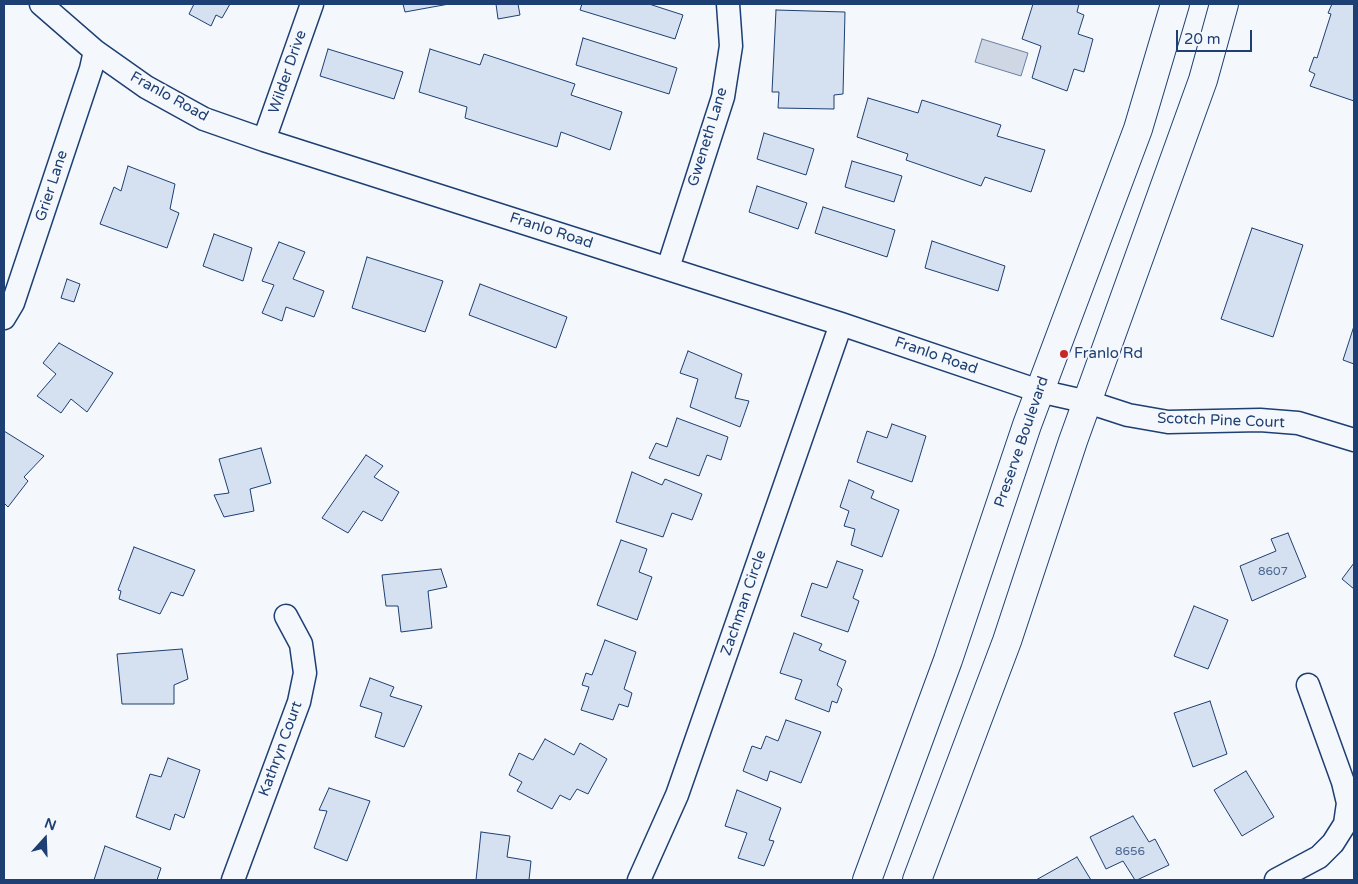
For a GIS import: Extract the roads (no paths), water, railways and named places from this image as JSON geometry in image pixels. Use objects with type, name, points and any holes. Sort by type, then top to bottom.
[{"type":"street","name":"Franlo Road","points":[[41,4],[95,51],[146,87],[204,119],[264,140],[841,324],[1039,391],[1088,402]]},
{"type":"street","name":"Wilder Drive","points":[[264,140],[312,4]]},
{"type":"street","name":"Gweneth Lane","points":[[668,268],[723,97],[731,46],[728,4]]},
{"type":"street","name":"Preserve Boulevard","points":[[867,880],[948,660],[1039,391],[1138,129],[1175,4]]},
{"type":"street","points":[[917,880],[1007,641],[1088,402],[1203,80],[1224,4]]},
{"type":"street","name":"Grier Lane","points":[[4,318],[13,303],[91,69],[95,51]]},
{"type":"street","name":"Zachman Circle","points":[[639,880],[677,795],[841,324]]},
{"type":"street","name":"Scotch Pine Court","points":[[1088,402],[1128,415],[1168,422],[1260,420],[1298,423],[1354,440]]},
{"type":"street","name":"Kathryn Court","points":[[233,880],[299,702],[305,673],[301,644],[286,616]]},
{"type":"street","points":[[1276,880],[1319,856],[1333,843],[1345,824],[1348,803],[1343,782],[1308,685]]},
{"type":"place","name":"Franlo Rd","points":[[1064,354]]}]
